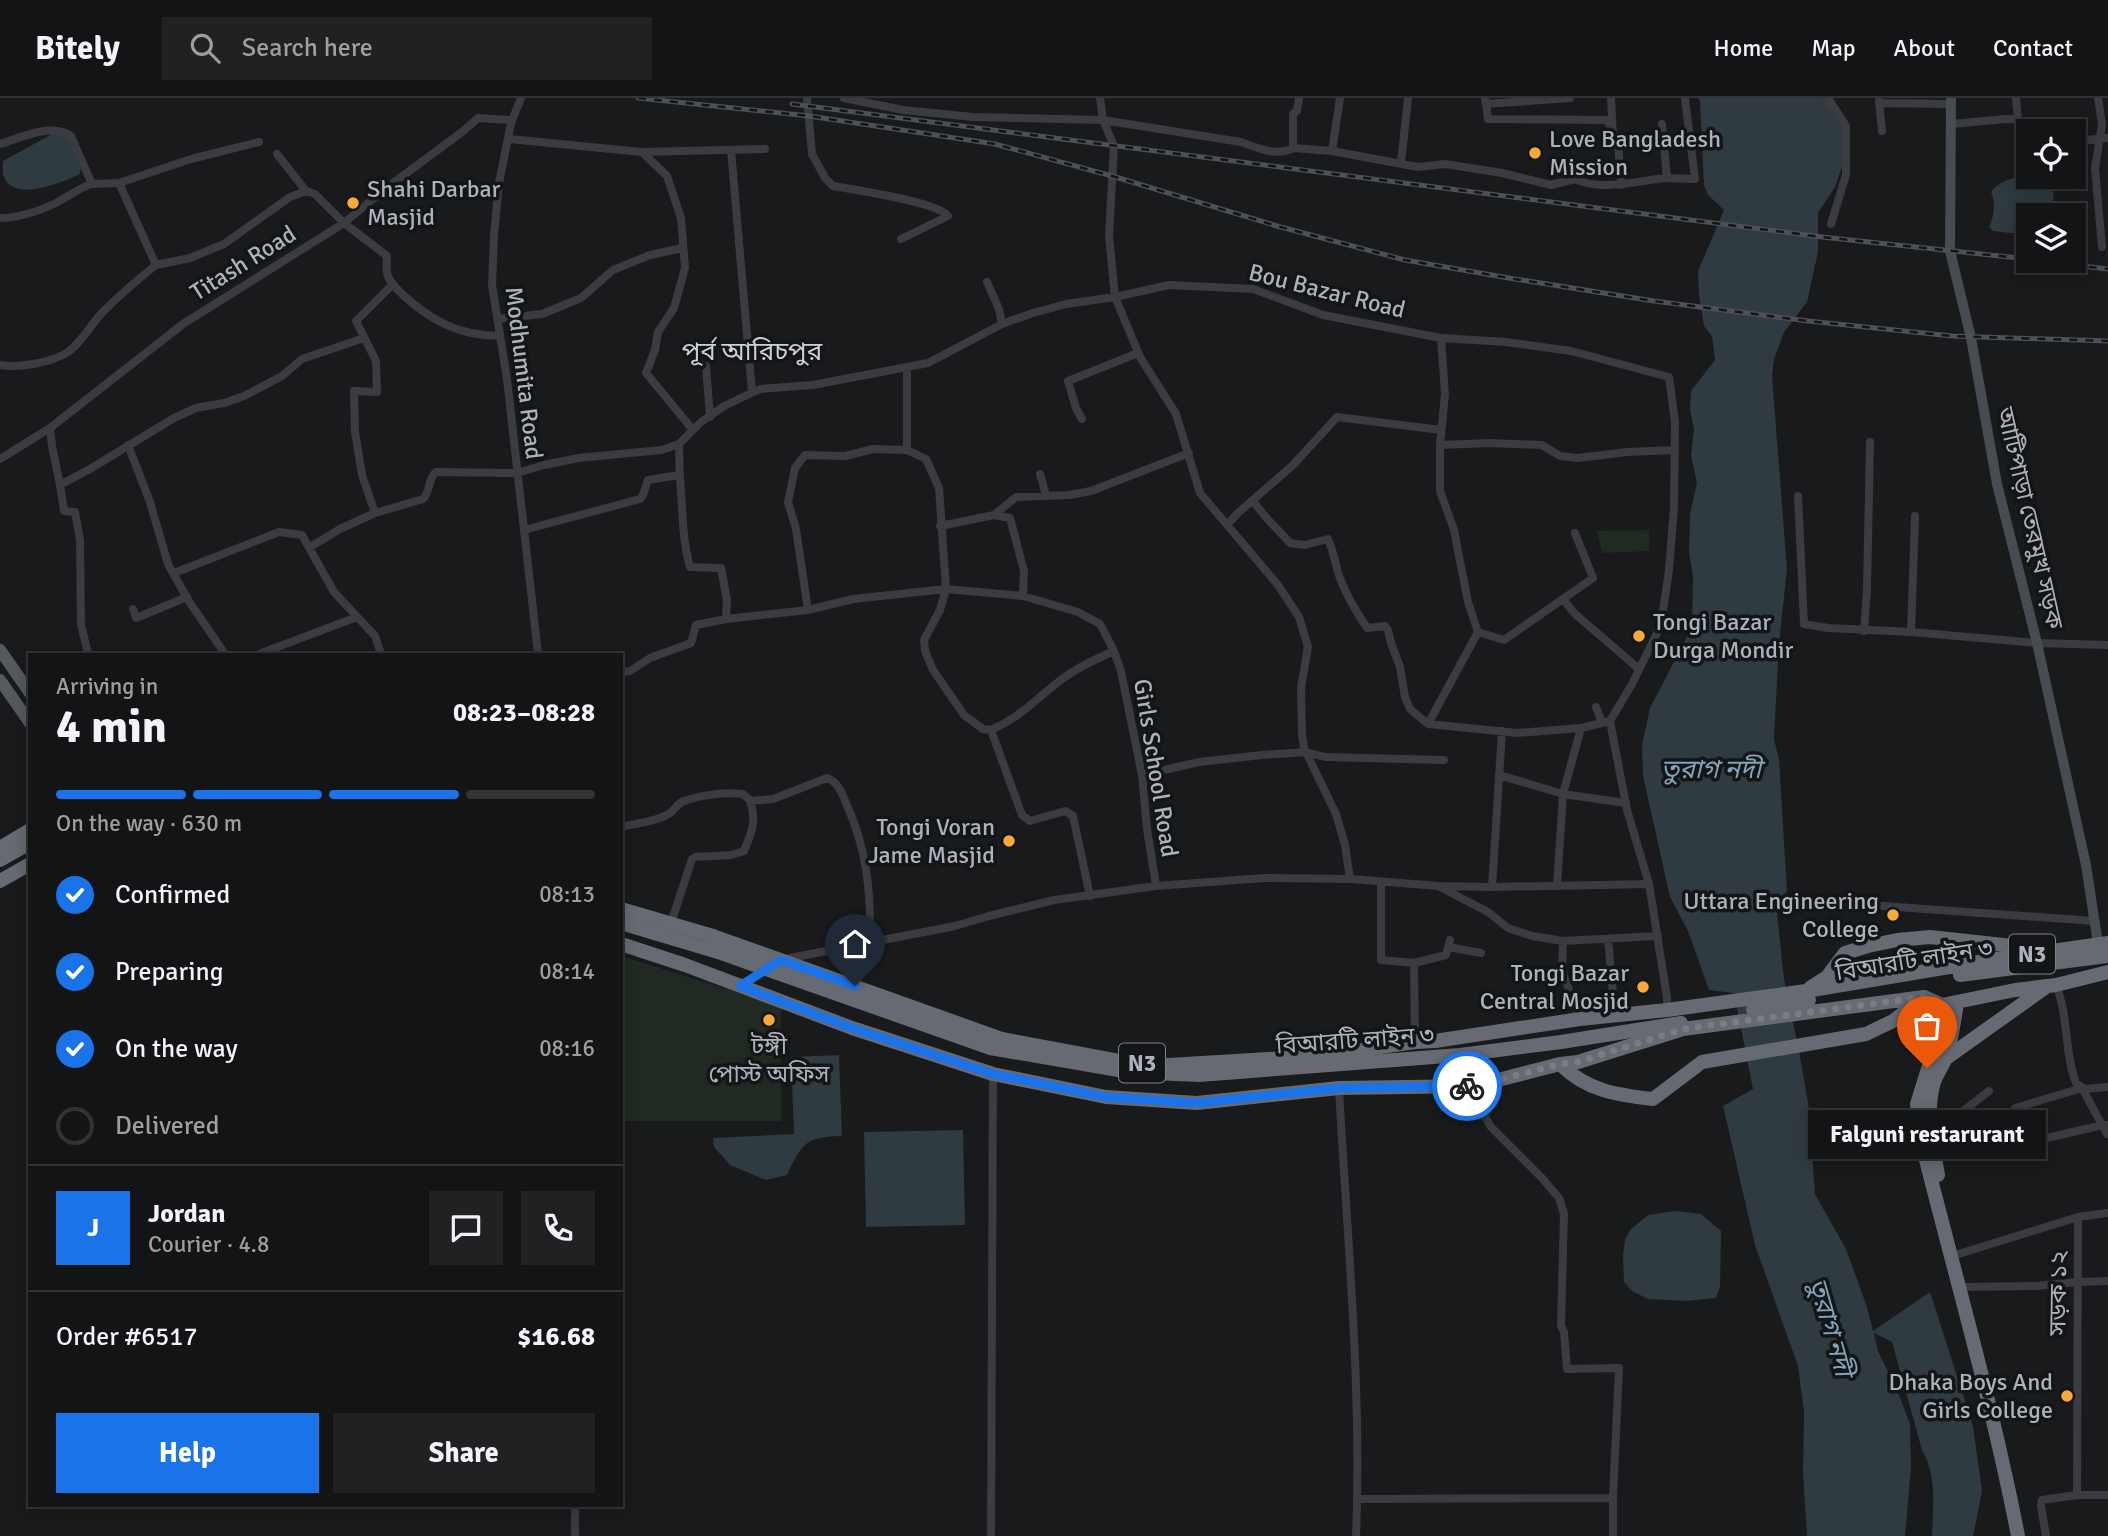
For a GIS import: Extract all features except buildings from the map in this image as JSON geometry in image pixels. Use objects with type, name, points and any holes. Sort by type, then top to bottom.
[{"type":"highway","points":[[0,848],[28,831]]},
{"type":"highway","points":[[0,860],[28,844]]},
{"type":"highway","points":[[0,881],[28,865]]},
{"type":"highway","points":[[623,910],[713,936],[777,966]]},
{"type":"highway","name":"বিআরটি লাইন ৩","points":[[623,924],[777,966],[990,1048],[1130,1072],[1199,1075],[1460,1055],[1561,1042],[1924,981],[2108,956]]},
{"type":"highway","points":[[1805,1001],[1845,953],[1897,940],[1930,937],[2058,951]]},
{"type":"highway","name":"N3","points":[[623,945],[852,1028],[993,1074],[1106,1097],[1186,1102],[1339,1088],[1475,1086],[1560,1064],[1578,1062],[1683,1029],[1805,1001],[1956,967],[2103,944]]},
{"type":"highway","name":"N3","points":[[777,966],[1002,1039],[1119,1061],[1169,1065],[1306,1057],[1580,1019],[1683,1008],[1924,997]]},
{"type":"highway","name":"N3","points":[[1950,1004],[2015,990],[2051,986],[2108,972]]},
{"type":"highway","points":[[1945,1059],[2051,986]]},
{"type":"highway","points":[[1924,997],[1950,1004]]},
{"type":"highway","points":[[1560,1064],[1574,1078],[1611,1094],[1653,1099],[1702,1062],[1866,1034],[1893,1021],[1924,997]]},
{"type":"highway","points":[[1924,997],[1930,1039],[1927,1068]]},
{"type":"highway","points":[[1950,1004],[1953,1031],[1945,1059],[1934,1081],[1930,1118],[1952,1256]]},
{"type":"highway","points":[[1950,1004],[1917,1104],[1920,1136],[2001,1451],[2018,1536]]},
{"type":"main road","name":"আটিপাড়া তেরমুখ সড়ক","points":[[1951,101],[1950,251],[1971,338],[1997,484],[2037,643],[2086,865],[2094,921],[2103,944]]},
{"type":"main road","points":[[0,650],[28,690]]},
{"type":"main road","points":[[0,680],[28,720]]},
{"type":"street","name":"Modhumita Road","points":[[521,98],[512,120],[499,183],[492,285],[537,653]]},
{"type":"street","points":[[807,98],[812,154],[825,178],[833,186],[917,203],[944,211],[948,216],[901,239]]},
{"type":"street","points":[[844,98],[904,110],[973,117],[1103,120],[1241,142],[1260,150],[1285,152],[1293,148],[1332,152],[1418,167],[1445,164],[1502,173],[1551,185],[1575,179],[1584,184],[1621,185],[1667,178],[1695,179],[1685,98]]},
{"type":"street","points":[[1100,98],[1103,120],[1114,146],[1109,236],[1115,297],[1138,352],[1176,414],[1200,493],[1278,585],[1299,617],[1308,647],[1301,688],[1302,734],[1306,752],[1336,814],[1345,845],[1350,879]]},
{"type":"street","points":[[1293,148],[1292,120],[1299,98]]},
{"type":"street","points":[[1332,152],[1340,98]]},
{"type":"street","points":[[1401,163],[1408,98]]},
{"type":"street","points":[[1570,98],[1486,101],[1488,119],[1608,120],[1614,138],[1618,139],[1621,185]]},
{"type":"street","points":[[1612,98],[1614,138]]},
{"type":"street","points":[[1828,98],[1846,126],[1846,175],[1831,224]]},
{"type":"street","points":[[2016,98],[2018,119]]},
{"type":"street","points":[[2098,98],[2104,138],[2095,168],[2104,207],[2102,247]]},
{"type":"street","points":[[1882,131],[1879,100],[1951,101]]},
{"type":"street","name":"Titash Road","points":[[0,459],[51,428],[183,324],[344,223],[478,118],[512,120]]},
{"type":"street","points":[[1952,124],[2016,119]]},
{"type":"street","points":[[1662,124],[1667,178]]},
{"type":"street","points":[[0,144],[51,129],[65,132],[71,136],[92,184]]},
{"type":"street","points":[[509,138],[642,152],[765,149]]},
{"type":"street","points":[[2086,140],[2104,138]]},
{"type":"street","points":[[0,218],[29,213],[92,184],[119,183],[191,159],[259,142]]},
{"type":"street","points":[[731,150],[752,392]]},
{"type":"street","points":[[642,152],[667,176],[681,219],[685,268],[674,308],[658,332],[646,373],[693,430]]},
{"type":"street","points":[[277,154],[306,191],[316,194],[344,223],[387,256],[387,272],[393,284],[424,313],[461,331],[482,336],[500,335]]},
{"type":"street","points":[[119,183],[156,265]]},
{"type":"street","points":[[0,365],[27,365],[69,352],[122,292],[156,265],[190,258],[225,244],[280,204],[306,191]]},
{"type":"street","points":[[497,319],[542,314],[581,298],[613,270],[650,255],[683,248]]},
{"type":"street","points":[[987,282],[999,309],[1002,324]]},
{"type":"street","points":[[375,513],[362,475],[355,432],[354,391],[377,391],[376,361],[356,321],[393,284]]},
{"type":"street","name":"Bou Bazar Road","points":[[679,444],[724,406],[752,392],[769,387],[813,385],[929,363],[1002,324],[1066,304],[1169,285],[1253,289],[1323,315],[1441,338],[1506,342],[1571,351],[1669,377],[1675,422],[1675,450]]},
{"type":"street","points":[[60,485],[174,418],[196,408],[224,403],[253,391],[282,376],[302,359],[364,338]]},
{"type":"street","points":[[1428,724],[1478,632],[1468,602],[1454,530],[1440,491],[1440,445],[1445,394],[1441,338]]},
{"type":"street","points":[[1082,419],[1076,408],[1069,381],[1138,352]]},
{"type":"street","points":[[706,366],[710,417]]},
{"type":"street","points":[[906,450],[907,368]]},
{"type":"street","points":[[1227,525],[1293,465],[1337,417],[1441,430]]},
{"type":"street","points":[[51,428],[64,512],[75,512],[80,540],[81,624],[88,653]]},
{"type":"street","points":[[1864,631],[1870,442]]},
{"type":"street","points":[[310,547],[375,513],[423,499],[427,495],[429,480],[436,472],[517,473],[578,458],[662,450],[679,444],[682,531],[690,567],[721,568],[727,602],[726,619]]},
{"type":"street","points":[[128,445],[150,502],[168,564],[224,653]]},
{"type":"street","points":[[1253,500],[1290,544],[1305,545],[1328,539],[1344,587],[1367,628],[1385,625],[1388,630],[1410,709],[1428,724],[1517,733],[1581,728],[1606,722],[1639,670],[1661,625],[1674,507],[1675,450],[1578,458],[1560,456],[1542,445],[1440,445]]},
{"type":"street","points":[[808,610],[802,563],[788,502],[795,468],[806,455],[833,457],[873,449],[906,450],[926,460],[939,488],[946,589],[940,610],[924,640],[925,651],[933,670],[958,708],[983,729],[991,730],[1034,705],[1073,672],[1114,651]]},
{"type":"street","points":[[994,515],[1016,497],[1069,495],[1090,491],[1189,453]]},
{"type":"street","points":[[1040,474],[1046,495]]},
{"type":"street","points":[[524,530],[640,499],[648,480],[679,475]]},
{"type":"street","points":[[1798,496],[1804,624],[1864,631],[1911,632],[2037,643],[2108,645]]},
{"type":"street","points":[[940,526],[994,515],[1010,518],[1024,571],[1023,596]]},
{"type":"street","points":[[1911,632],[1915,516]]},
{"type":"street","points":[[174,573],[279,532],[302,535],[334,592],[375,636],[381,653]]},
{"type":"street","points":[[1478,632],[1504,640],[1593,578],[1574,533]]},
{"type":"street","name":"Girls School Road","points":[[623,672],[630,671],[650,658],[691,643],[696,625],[808,610],[853,599],[946,589],[1023,596],[1078,612],[1100,624],[1121,671],[1142,775],[1156,886]]},
{"type":"street","points":[[134,609],[136,618],[187,597]]},
{"type":"street","points":[[1563,599],[1574,613],[1639,670]]},
{"type":"street","points":[[261,653],[357,617]]},
{"type":"street","points":[[1596,707],[1606,722],[1648,884],[1658,936],[1667,1010]]},
{"type":"street","points":[[1557,886],[1563,794],[1581,728]]},
{"type":"street","points":[[991,730],[1021,815],[1030,821],[1065,811],[1073,816],[1090,896]]},
{"type":"street","points":[[1492,887],[1502,731]]},
{"type":"street","points":[[1142,775],[1199,762],[1306,752],[1325,757],[1444,760]]},
{"type":"street","points":[[1499,775],[1563,794],[1626,803]]},
{"type":"street","points":[[751,802],[773,799],[827,778],[833,780],[854,820],[864,854],[870,908],[870,942]]},
{"type":"street","points":[[623,826],[671,813],[681,802],[699,798],[733,793],[743,794],[751,802],[755,815],[754,828],[744,851],[692,859],[671,923]]},
{"type":"street","points":[[740,986],[777,966],[870,942],[955,926],[1054,900],[1156,886],[1264,878],[1350,879],[1492,887],[1648,884]]},
{"type":"street","points":[[1381,882],[1381,960],[1414,963],[1446,955],[1449,944],[1481,953]]},
{"type":"street","points":[[1439,886],[1488,912],[1508,928],[1532,936],[1563,941],[1658,936]]},
{"type":"street","points":[[1827,902],[2094,921]]},
{"type":"street","points":[[1608,939],[1615,1015]]},
{"type":"street","points":[[1563,941],[1563,971],[1580,1019]]},
{"type":"street","points":[[1414,963],[1415,1042]]},
{"type":"street","points":[[2051,986],[2063,1003],[2076,1083],[2082,1088],[2106,1128],[2038,1140],[2020,1132],[2011,1121],[2015,1108],[2082,1088],[2108,1087]]},
{"type":"street","points":[[991,1536],[993,1074]]},
{"type":"street","points":[[1475,1086],[1480,1108],[1490,1126],[1559,1198],[1564,1214],[1561,1326],[1564,1332],[1567,1368],[1619,1368],[1613,1536]]},
{"type":"street","points":[[1339,1088],[1356,1353],[1356,1536]]},
{"type":"street","points":[[1930,1118],[1958,1115],[1989,1091]]},
{"type":"street","points":[[1952,1256],[2078,1217],[2108,1213]]},
{"type":"street","name":"সড়ক ১২","points":[[2077,1495],[2078,1217]]},
{"type":"street","points":[[1960,1287],[2108,1281]]},
{"type":"street","points":[[2046,1536],[2042,1500],[2077,1495],[2108,1495]]},
{"type":"street","points":[[1357,1499],[1613,1498]]},
{"type":"street","points":[[575,1507],[575,1536]]},
{"type":"shaded area","points":[[1649,530],[1649,551],[1602,553],[1597,531]]},
{"type":"shaded area","points":[[623,957],[781,1006],[781,1121],[623,1121]]},
{"type":"water","name":"তুরাগ নদী","points":[[1698,98],[1823,98],[1843,118],[1850,143],[1835,187],[1818,213],[1818,252],[1807,302],[1784,332],[1774,359],[1772,376],[1787,569],[1779,643],[1774,739],[1779,760],[1787,891],[1776,904],[1784,979],[1809,1109],[1815,1194],[1846,1249],[1873,1331],[1930,1292],[1973,1426],[1982,1491],[1973,1536],[1932,1536],[1933,1492],[1930,1470],[1892,1342],[1874,1333],[1878,1351],[1910,1424],[1911,1468],[1905,1536],[1807,1536],[1803,1472],[1804,1412],[1798,1366],[1755,1245],[1723,1106],[1753,1089],[1734,993],[1709,990],[1688,931],[1670,897],[1643,776],[1642,745],[1650,708],[1692,627],[1690,514],[1697,483],[1691,456],[1694,429],[1690,410],[1691,391],[1715,360],[1712,336],[1704,326],[1698,271],[1724,210],[1708,195],[1704,185]]},
{"type":"water","points":[[54,133],[68,136],[81,166],[80,174],[62,182],[28,190],[9,185],[3,175],[3,161]]},
{"type":"water","points":[[2016,178],[2016,189],[2052,189],[2053,201],[2016,203],[2016,234],[1993,231],[1989,227],[1994,210],[1991,192],[2003,182]]},
{"type":"water","points":[[839,1055],[842,1136],[813,1140],[802,1148],[787,1175],[766,1180],[730,1165],[714,1147],[713,1138],[794,1134],[791,1057]]},
{"type":"water","points":[[963,1130],[965,1225],[866,1227],[864,1132]]},
{"type":"water","points":[[1675,1211],[1701,1214],[1721,1231],[1720,1287],[1716,1298],[1686,1301],[1648,1299],[1632,1291],[1624,1282],[1625,1239],[1631,1229],[1648,1215]]},
{"type":"railway","points":[[638,98],[809,116],[995,144],[1277,226],[1405,260],[1509,278],[1654,301],[1808,321],[1952,336],[2108,341]]},
{"type":"railway","points":[[792,104],[1822,237],[2016,258]]},
{"type":"railway","points":[[2086,266],[2108,269]]},
{"type":"way so far","points":[[1467,1086],[1578,1062],[1683,1029],[1924,997],[1930,1039],[1927,1068]]},
{"type":"place","name":"Love Bangladesh Mission","points":[[1535,153]]},
{"type":"place","name":"Shahi Darbar Masjid","points":[[353,203]]},
{"type":"place","name":"Tongi Bazar Durga Mondir","points":[[1639,636]]},
{"type":"place","name":"Tongi Voran Jame Masjid","points":[[1009,841]]},
{"type":"place","name":"Uttara Engineering College","points":[[1893,915]]},
{"type":"place","name":"Tongi Bazar Central Mosjid","points":[[1643,987]]},
{"type":"place","name":"টঙ্গী পোস্ট অফিস","points":[[769,1020]]},
{"type":"place","name":"Falguni restarurant","points":[[1927,1068]]},
{"type":"place","name":"Dhaka Boys And Girls College","points":[[2067,1396]]},
{"type":"district","name":"পূর্ব আরিচপুর","points":[[752,351]]},
{"type":"route","points":[[855,986],[781,960],[740,986],[852,1028],[993,1074],[1106,1097],[1197,1103],[1339,1088],[1467,1086]]}]
